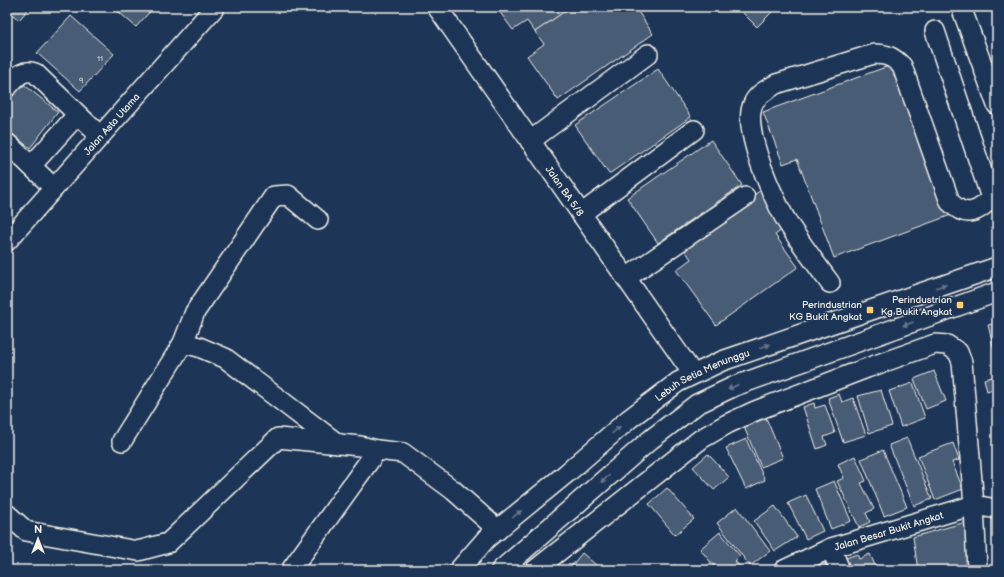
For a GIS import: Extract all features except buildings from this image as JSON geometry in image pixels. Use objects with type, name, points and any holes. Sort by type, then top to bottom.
[{"type":"street","name":"Jalan Asta Utama","points":[[7,241],[215,7]]},
{"type":"street","name":"Jalan BA 5/8","points":[[437,7],[693,374]]},
{"type":"street","points":[[961,7],[997,105]]},
{"type":"street","points":[[830,283],[788,224],[775,198],[753,141],[750,121],[753,104],[762,93],[776,84],[874,54],[894,57],[902,66],[950,202],[957,209],[970,212],[982,209],[994,197],[935,32]]},
{"type":"street","points":[[530,141],[648,54]]},
{"type":"street","points":[[7,87],[21,73],[29,71],[35,73],[100,136]]},
{"type":"street","points":[[31,166],[77,115]]},
{"type":"street","points":[[581,214],[694,130]]},
{"type":"street","points":[[7,143],[54,188]]},
{"type":"street","points":[[122,441],[183,343],[195,312],[274,196],[288,195],[318,220]]},
{"type":"street","points":[[626,278],[745,197]]},
{"type":"street","name":"Lebuh Setia Menunggu","points":[[459,570],[486,539],[567,473],[629,419],[678,382],[722,360],[997,267]]},
{"type":"street","points":[[501,570],[650,440],[697,404],[735,386],[997,292]]},
{"type":"street","points":[[858,342],[867,368]]},
{"type":"street","points":[[183,343],[200,347],[225,358],[338,444]]},
{"type":"street","points":[[535,570],[701,439],[726,424],[755,411],[867,368],[935,344],[947,345],[958,352],[962,362],[974,505],[977,570]]},
{"type":"street","points":[[7,514],[26,531],[138,551],[168,543],[278,438],[360,446],[377,450],[403,453],[453,490],[498,530]]},
{"type":"street","points":[[291,570],[377,450]]},
{"type":"street","name":"Jalan Besar Bukit Angkat","points":[[784,570],[831,548],[974,505],[997,509]]},
{"type":"street","points":[[831,548],[840,570]]},
{"type":"place","name":"Perindustrian Kg Bukit Angkat","points":[[960,305]]},
{"type":"place","name":"Perindustrian KG Bukit Angkat","points":[[870,310]]}]
